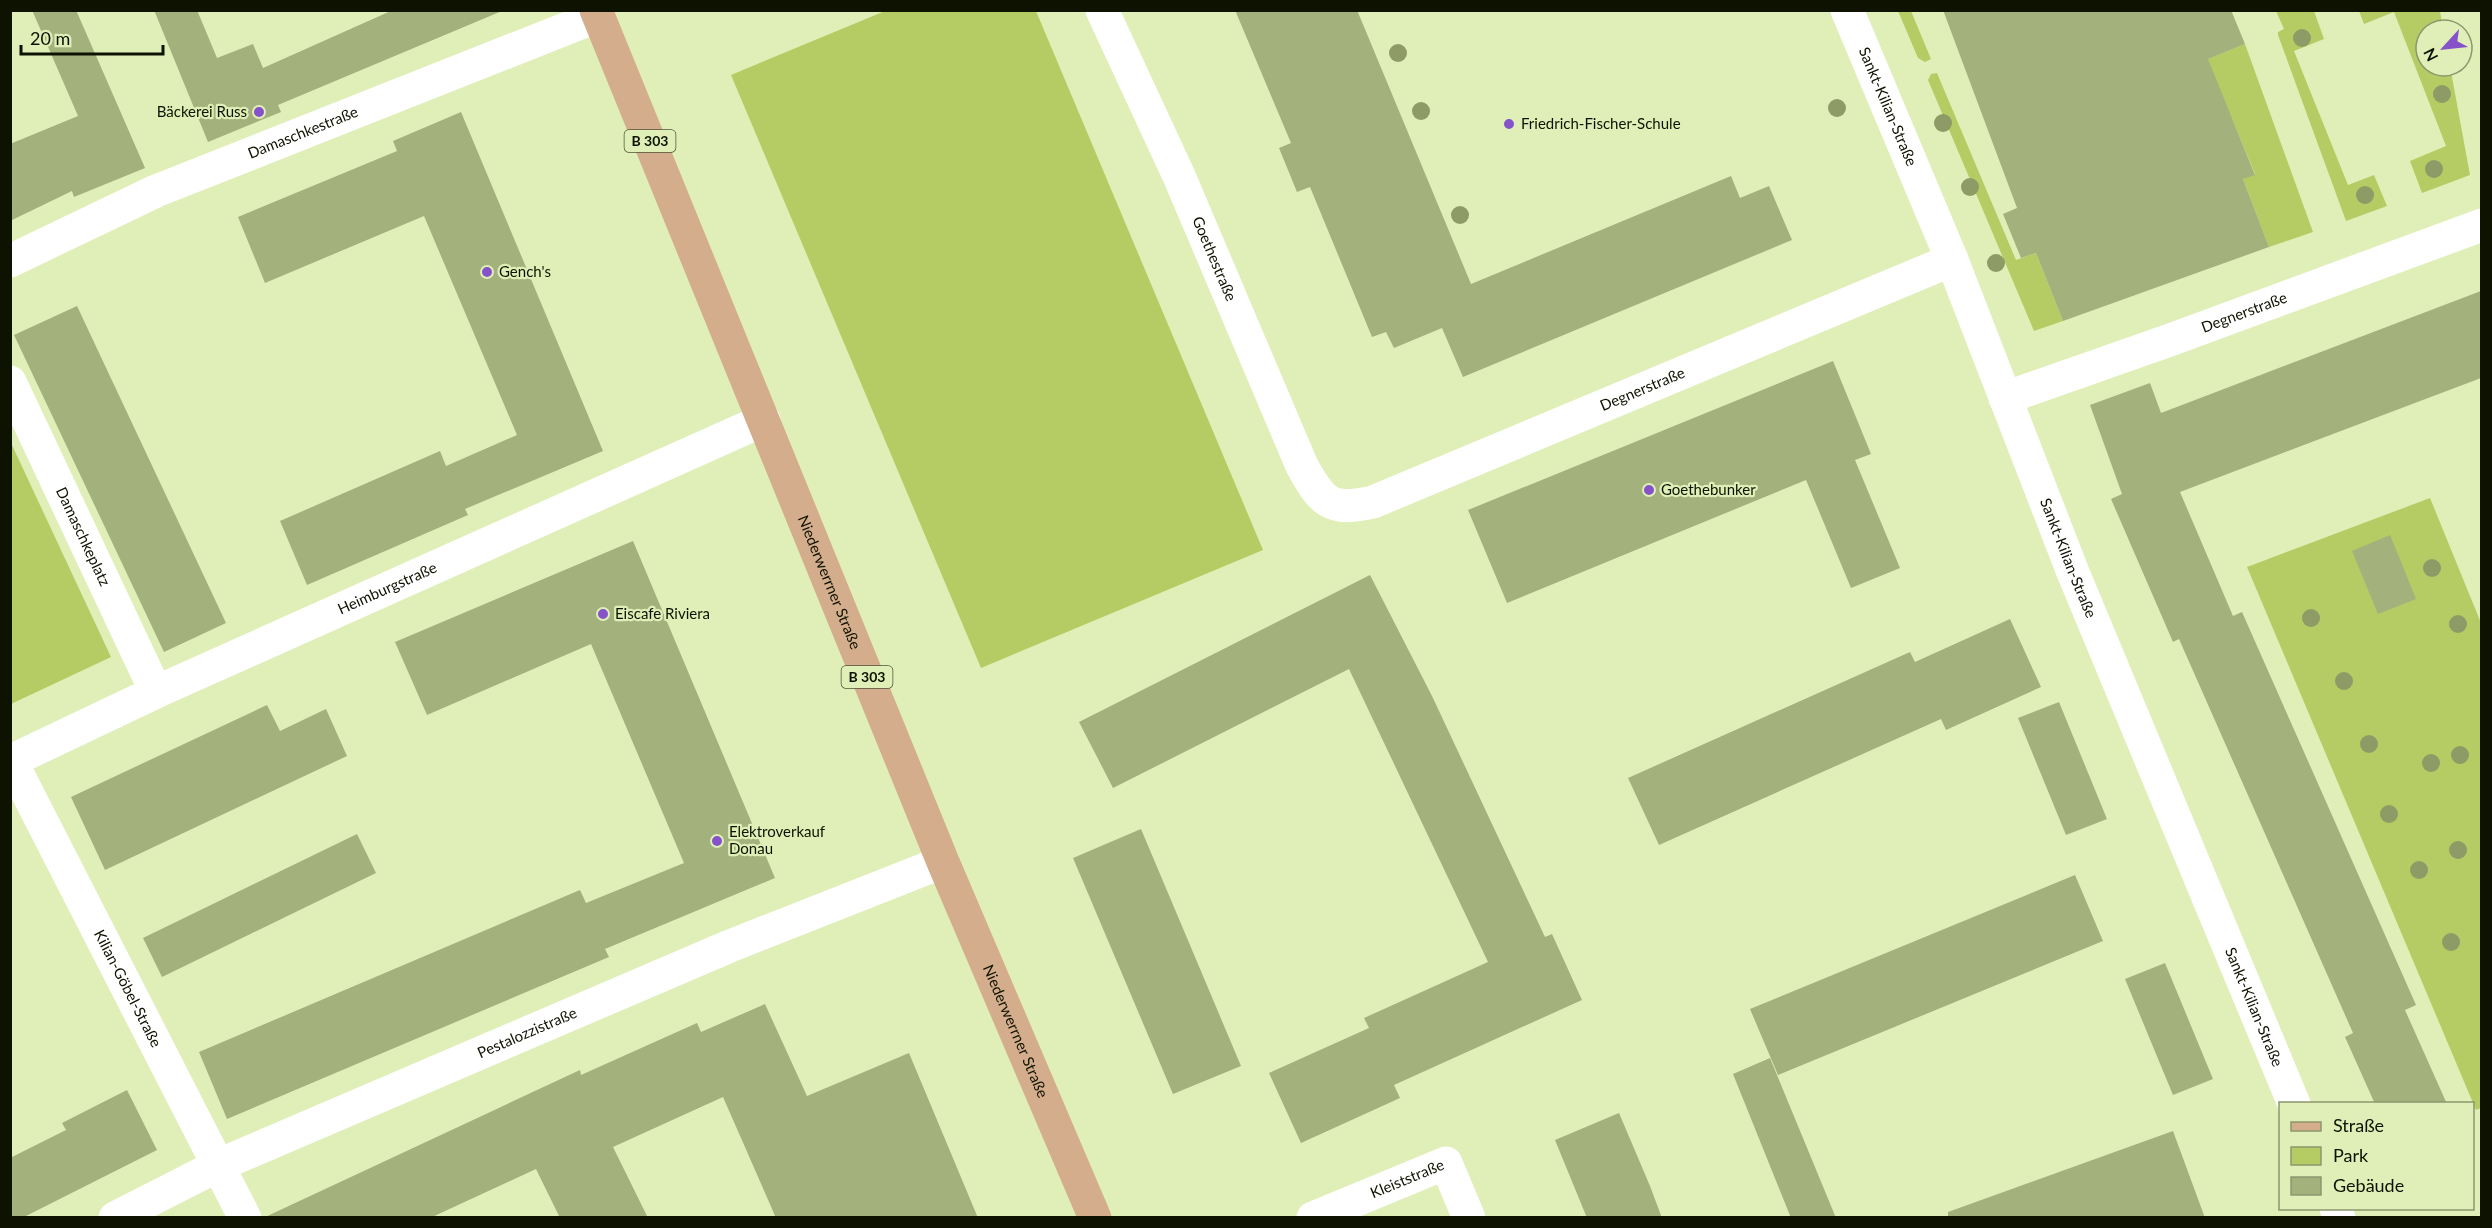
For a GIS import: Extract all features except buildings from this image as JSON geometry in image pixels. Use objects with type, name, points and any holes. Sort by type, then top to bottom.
[{"type":"main road","name":"Niederwerrner Straße","points":[[597,13],[943,862],[1095,1218]]},
{"type":"street","name":"Goethestraße","points":[[1102,10],[1179,176],[1302,466],[1316,491],[1331,503]]},
{"type":"street","name":"Sankt-Kilian-Straße","points":[[1847,10],[1952,260],[2076,581],[2294,1102]]},
{"type":"street","name":"Damaschkestraße","points":[[10,261],[156,191],[597,13]]},
{"type":"street","name":"Degnerstraße","points":[[2004,398],[2170,340],[2481,225]]},
{"type":"street","name":"Degnerstraße","points":[[1331,503],[1350,507],[1373,502],[1952,260]]},
{"type":"street","name":"Damaschkeplatz","points":[[10,382],[156,692]]},
{"type":"street","name":"Heimburgstraße","points":[[11,760],[156,692],[764,420]]},
{"type":"street","name":"Kilian-Göbel-Straße","points":[[11,760],[245,1218]]},
{"type":"street","name":"Pestalozzistraße","points":[[115,1218],[219,1166],[730,946],[943,862]]},
{"type":"street","name":"Kleiststraße","points":[[1313,1218],[1446,1163],[1469,1218]]},
{"type":"green space","points":[[885,11],[1036,11],[1263,550],[981,668],[731,75]]},
{"type":"green space","points":[[1898,11],[1911,11],[1931,59],[1925,62],[1918,58]]},
{"type":"green space","points":[[2276,11],[2314,11],[2324,39],[2294,51],[2348,185],[2374,175],[2387,206],[2346,221],[2278,35],[2278,32],[2284,29]]},
{"type":"green space","points":[[2359,11],[2440,11],[2441,18],[2414,18],[2414,64],[2394,12],[2364,24]]},
{"type":"green space","points":[[2245,44],[2313,232],[2269,247],[2243,179],[2255,174],[2233,121],[2200,62]]},
{"type":"green space","points":[[1937,73],[2016,260],[2036,253],[2063,321],[2034,331],[1928,80],[1931,74]]},
{"type":"green space","points":[[2420,78],[2452,78],[2470,175],[2422,193],[2410,161],[2446,146]]},
{"type":"green space","points":[[11,443],[111,657],[10,704]]},
{"type":"green space","points":[[2430,498],[2481,623],[2481,1108],[2476,1110],[2247,567]]},
{"type":"place","name":"Bäckerei Russ","points":[[259,112]]},
{"type":"place","name":"Friedrich-Fischer-Schule","points":[[1509,124]]},
{"type":"place","name":"Gench's","points":[[487,272]]},
{"type":"place","name":"Goethebunker","points":[[1649,490]]},
{"type":"place","name":"Eiscafe Riviera","points":[[603,614]]},
{"type":"place","name":"Elektroverkauf Donau","points":[[717,841]]}]
